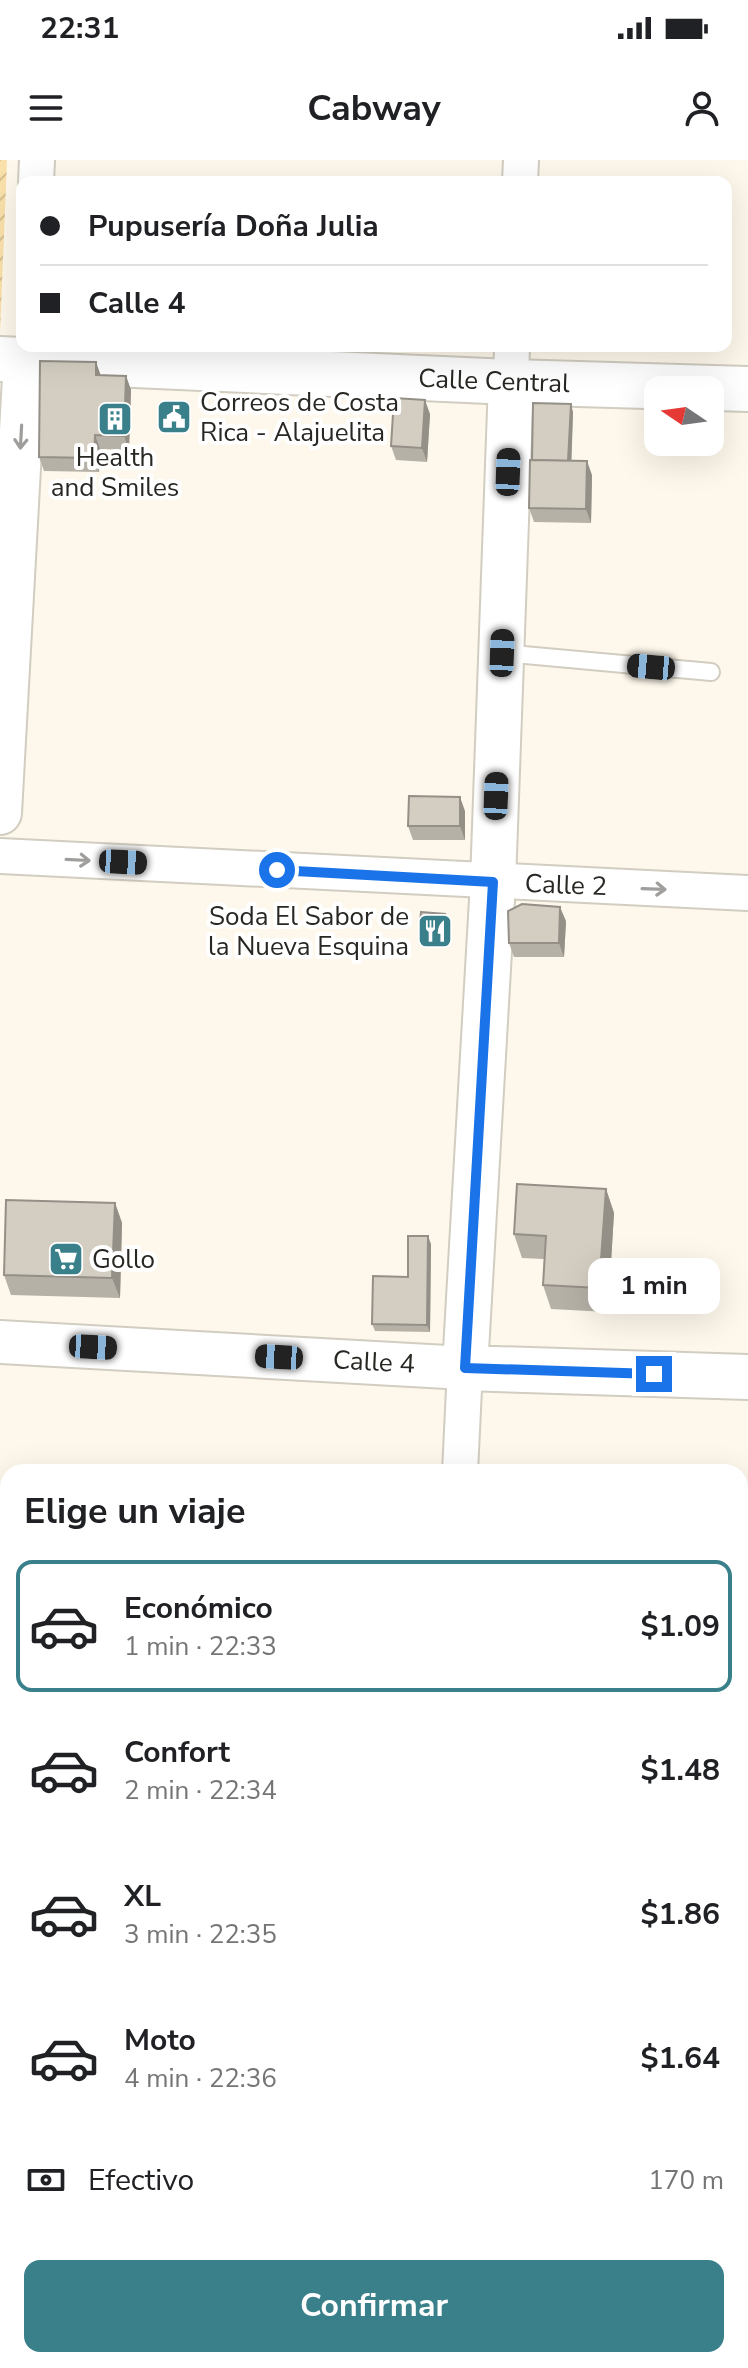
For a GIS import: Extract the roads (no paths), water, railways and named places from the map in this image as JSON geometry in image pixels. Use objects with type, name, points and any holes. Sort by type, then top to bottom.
[{"type":"main road","name":"Calle Central","points":[[17,355],[512,364],[748,389]]},
{"type":"main road","points":[[465,1368],[493,882],[512,364]]},
{"type":"main road","name":"Calle 4","points":[[465,1368],[748,1377]]},
{"type":"street","points":[[0,813],[17,355]]},
{"type":"street","name":"Calle 2","points":[[0,856],[748,893]]},
{"type":"street","name":"Calle 4","points":[[0,1342],[465,1368]]},
{"type":"street","points":[[460,1464],[465,1368]]},
{"type":"lane","points":[[502,653],[711,672]]},
{"type":"place","name":"Correos de Costa Rica - Alajuelita","points":[[174,417]]},
{"type":"place","name":"Health and Smiles","points":[[115,419]]},
{"type":"place","name":"Soda El Sabor de la Nueva Esquina","points":[[435,931]]},
{"type":"place","name":"Gollo","points":[[66,1259]]}]
